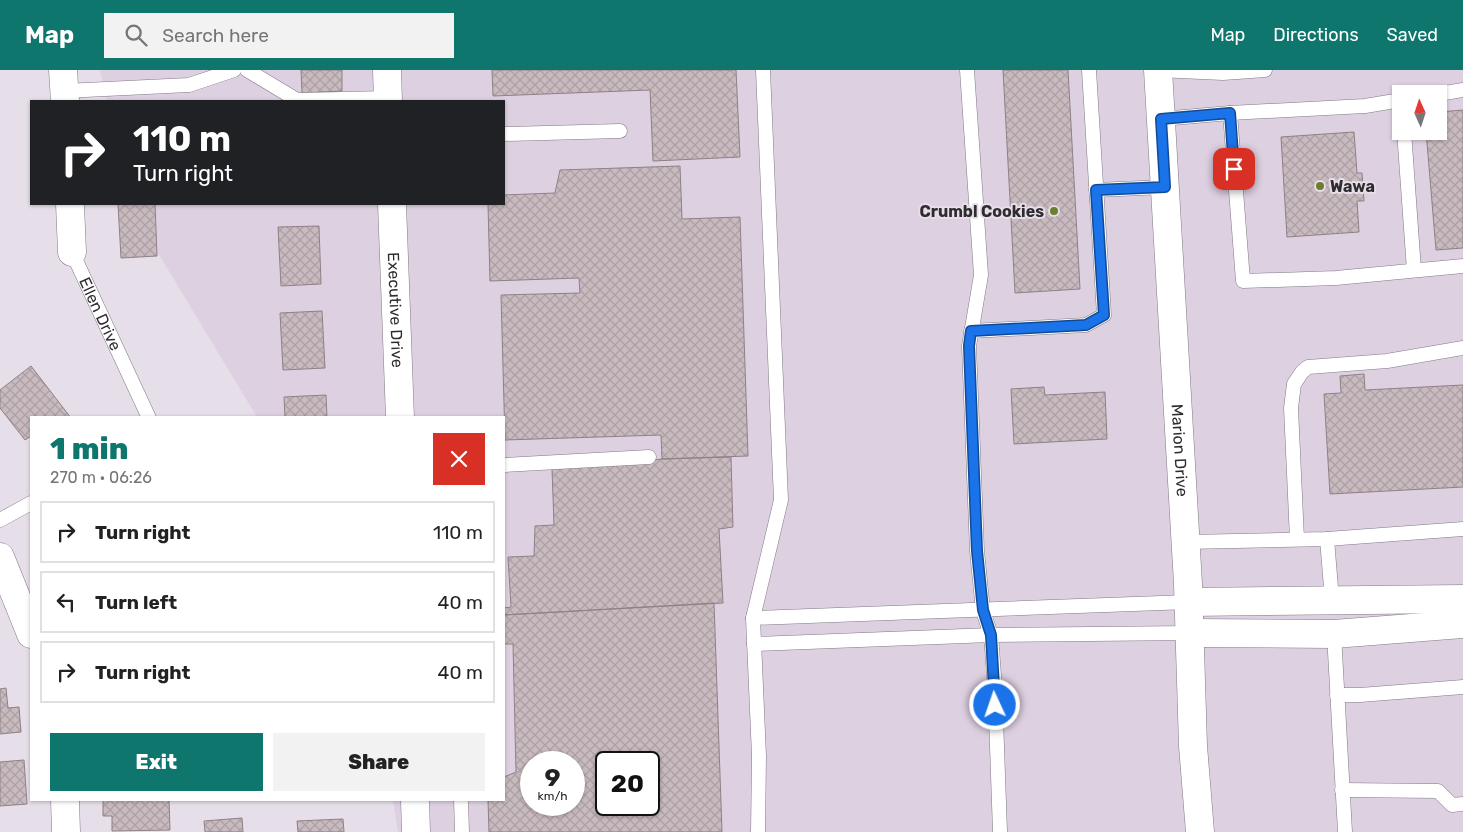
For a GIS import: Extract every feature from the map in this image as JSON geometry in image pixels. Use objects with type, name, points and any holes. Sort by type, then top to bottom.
[{"type":"street","points":[[387,70],[388,100]]},
{"type":"street","name":"Marion Drive","points":[[1158,70],[1186,542],[1191,633],[1190,685],[1200,832]]},
{"type":"street","name":"Ellen Drive","points":[[70,205],[72,252]]},
{"type":"street","name":"Executive Drive","points":[[392,205],[400,416]]},
{"type":"street","points":[[0,557],[30,632]]},
{"type":"street","points":[[1189,602],[1463,598]]},
{"type":"street","points":[[1332,600],[1334,634]]},
{"type":"street","points":[[1191,633],[1334,634],[1463,624]]},
{"type":"street","points":[[65,801],[66,832]]},
{"type":"street","points":[[415,801],[416,832]]},
{"type":"lane","points":[[64,88],[189,85],[234,70]]},
{"type":"lane","points":[[247,70],[297,100],[388,100]]},
{"type":"lane","points":[[758,832],[759,756],[752,618],[781,500],[763,70]]},
{"type":"lane","points":[[967,70],[981,275],[969,346],[977,551],[983,610],[991,635],[995,689],[1000,832]]},
{"type":"lane","points":[[971,331],[1086,325],[1104,315],[1089,70]]},
{"type":"lane","points":[[1158,70],[1223,73],[1265,70]]},
{"type":"lane","points":[[1448,92],[1463,90]]},
{"type":"lane","points":[[1161,119],[1230,113],[1365,106],[1392,102]]},
{"type":"lane","points":[[1230,113],[1243,281],[1336,278],[1463,266]]},
{"type":"lane","points":[[505,134],[620,131]]},
{"type":"lane","points":[[1405,140],[1414,270]]},
{"type":"lane","points":[[1096,190],[1165,187]]},
{"type":"lane","name":"Ellen Drive","points":[[72,252],[148,416]]},
{"type":"lane","points":[[1297,539],[1291,415],[1294,384],[1302,372],[1308,366],[1387,361],[1463,348]]},
{"type":"lane","points":[[505,465],[649,457]]},
{"type":"lane","points":[[0,520],[30,504]]},
{"type":"lane","points":[[1186,542],[1327,539],[1463,529]]},
{"type":"lane","points":[[1327,539],[1332,600]]},
{"type":"lane","points":[[752,618],[1189,602]]},
{"type":"lane","points":[[754,644],[991,635],[1191,633]]},
{"type":"lane","points":[[1334,634],[1344,832]]},
{"type":"lane","points":[[1337,695],[1463,687]]},
{"type":"lane","points":[[1342,790],[1438,791],[1452,805],[1463,804]]},
{"type":"lane","points":[[461,801],[462,832]]},
{"type":"shaded area","points":[[100,70],[1463,70],[1463,832],[398,832],[393,801],[505,801],[505,416],[256,416],[132,210],[131,205],[505,205],[505,100],[107,100]]},
{"type":"building","points":[[301,70],[342,70],[342,91],[302,93]]},
{"type":"building","points":[[492,70],[736,70],[740,157],[653,161],[650,90],[493,96]]},
{"type":"building","points":[[1003,70],[1068,70],[1080,289],[1015,293]]},
{"type":"building","points":[[1463,110],[1463,248],[1436,250],[1427,140],[1448,140],[1448,111]]},
{"type":"building","points":[[1354,132],[1357,173],[1362,173],[1364,201],[1357,201],[1359,232],[1287,237],[1281,137]]},
{"type":"building","points":[[680,166],[682,219],[740,217],[748,456],[662,459],[661,435],[505,440],[501,295],[580,293],[579,278],[490,281],[488,205],[505,205],[505,195],[555,193],[560,170]]},
{"type":"building","points":[[118,205],[155,205],[157,256],[121,258]]},
{"type":"building","points":[[319,226],[321,284],[281,286],[278,227]]},
{"type":"building","points":[[322,311],[325,368],[283,370],[280,313]]},
{"type":"building","points":[[31,366],[69,416],[30,416],[30,437],[25,440],[0,408],[0,390]]},
{"type":"building","points":[[1364,374],[1365,390],[1463,385],[1463,487],[1330,494],[1324,394],[1341,393],[1340,376]]},
{"type":"building","points":[[1044,387],[1045,395],[1105,392],[1107,439],[1014,444],[1011,389]]},
{"type":"building","points":[[326,395],[327,416],[285,416],[284,397]]},
{"type":"building","points":[[731,457],[733,527],[719,529],[723,603],[505,615],[505,608],[511,607],[508,557],[534,556],[535,526],[554,525],[552,469],[662,459]]},
{"type":"building","points":[[714,603],[722,832],[489,832],[488,801],[505,801],[505,777],[516,772],[513,644],[505,644],[505,615]]},
{"type":"building","points":[[6,688],[8,708],[19,707],[21,732],[0,734],[0,689]]},
{"type":"building","points":[[24,760],[27,804],[0,806],[0,762]]},
{"type":"building","points":[[103,801],[169,801],[170,830],[112,831],[112,816],[103,816]]},
{"type":"building","points":[[242,818],[243,832],[205,832],[204,821]]},
{"type":"building","points":[[343,819],[344,832],[298,832],[297,821]]},
{"type":"place","name":"Wawa","points":[[1320,186]]},
{"type":"place","name":"Crumbl Cookies","points":[[1054,211]]},
{"type":"route","points":[[995,705],[991,635],[983,610],[977,551],[969,346],[971,331],[1086,325],[1104,315],[1096,190],[1165,187],[1161,119],[1230,113],[1234,169]]}]
